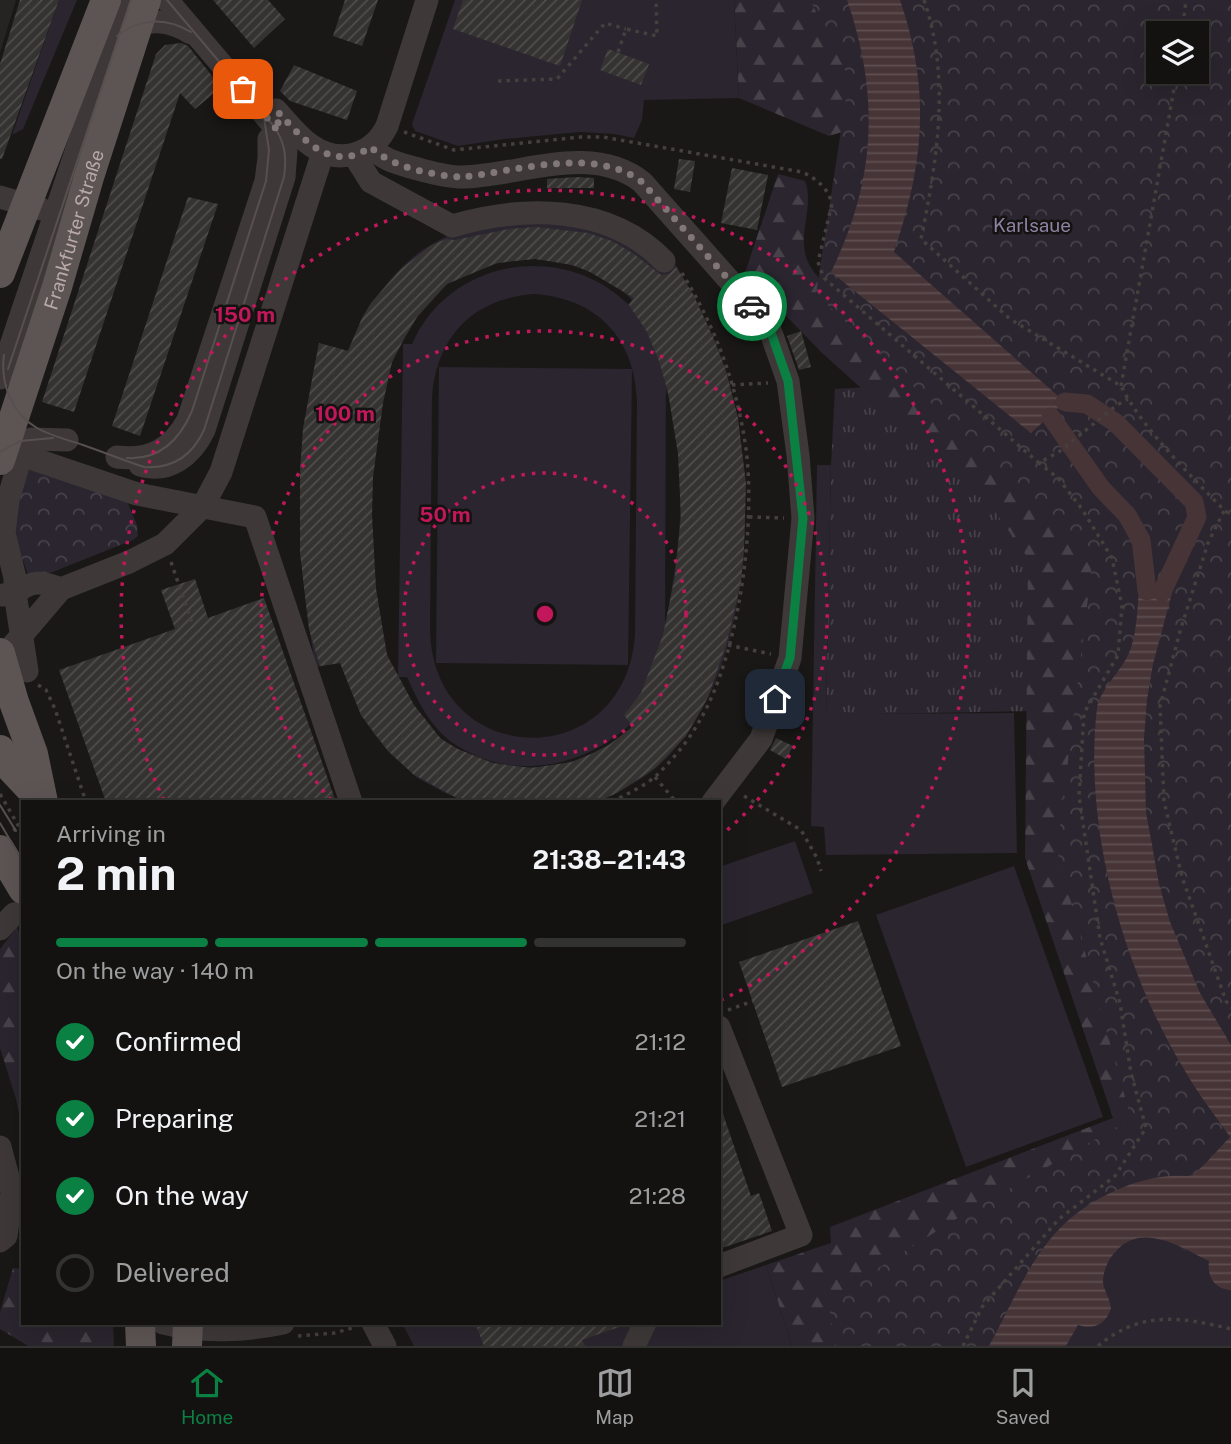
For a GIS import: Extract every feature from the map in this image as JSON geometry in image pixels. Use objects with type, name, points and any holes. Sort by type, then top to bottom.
[{"type":"main road","points":[[0,273],[13,200],[106,0]]},
{"type":"main road","name":"Frankfurter Straße","points":[[6,454],[27,419],[57,287],[131,16]]},
{"type":"main road","points":[[11,646],[42,800]]},
{"type":"main road","points":[[0,750],[12,769],[40,800]]},
{"type":"main road","points":[[9,843],[21,882]]},
{"type":"main road","points":[[140,1325],[141,1346]]},
{"type":"street","points":[[167,0],[202,35]]},
{"type":"street","points":[[180,0],[202,35],[270,122],[286,151],[284,177],[207,423],[198,442],[180,461]]},
{"type":"street","points":[[270,122],[304,140],[321,155],[362,151],[378,141],[387,127],[427,0]]},
{"type":"street","points":[[27,419],[7,392],[1,375],[48,238],[131,16],[160,20],[202,35]]},
{"type":"street","points":[[220,472],[180,461],[154,468],[144,467],[117,457],[144,457],[159,452],[177,438],[188,420],[265,181],[270,158],[270,122]]},
{"type":"street","points":[[362,151],[371,182],[452,226],[516,213],[576,215],[628,234],[664,261]]},
{"type":"street","points":[[362,151],[447,176],[463,177],[547,165],[583,163],[620,168],[642,182],[768,324],[788,381],[803,518],[790,658],[761,739],[720,794]]},
{"type":"street","points":[[11,646],[61,589],[129,562],[164,544],[203,506],[220,472],[321,155]]},
{"type":"street","points":[[13,200],[37,209],[48,238]]},
{"type":"street","points":[[6,454],[31,439],[67,440]]},
{"type":"street","points":[[6,454],[137,494],[255,517],[350,800]]},
{"type":"street","name":"Frankfurter Straße","points":[[6,454],[8,500],[4,533],[13,568],[8,594],[11,646],[27,671]]},
{"type":"street","points":[[8,594],[29,583],[46,583],[61,589]]},
{"type":"street","points":[[0,929],[14,914],[21,912]]},
{"type":"street","points":[[721,1032],[801,1234],[721,1265]]},
{"type":"street","points":[[0,1147],[12,1192],[6,1236],[0,1241]]},
{"type":"street","points":[[634,1346],[644,1325]]},
{"type":"street","points":[[181,1330],[278,1329]]},
{"type":"street","points":[[235,1346],[245,1337],[278,1329]]},
{"type":"path","points":[[498,81],[557,79],[605,23],[657,36],[656,0]]},
{"type":"path","points":[[924,0],[939,66],[939,120],[934,173],[921,239],[1010,319],[1121,386],[1128,399],[1177,460],[1231,515]]},
{"type":"path","points":[[1183,21],[1186,0]]},
{"type":"path","points":[[618,52],[626,29]]},
{"type":"path","points":[[1121,386],[1175,84]]},
{"type":"path","points":[[812,177],[829,194],[832,204],[818,262],[824,278],[1058,478],[1082,509],[1112,558],[1122,606],[1118,655],[1084,713],[1079,796],[1100,938],[1120,1003],[1131,1073],[1146,1128],[1115,1176],[1059,1219],[982,1307],[963,1346]]},
{"type":"path","points":[[615,800],[655,777],[676,755],[701,719],[711,698],[728,645],[742,582],[748,517],[746,451],[732,386],[716,336],[690,286]]},
{"type":"path","points":[[732,386],[788,381]]},
{"type":"path","points":[[1039,463],[1060,451],[1128,399]]},
{"type":"path","points":[[1224,510],[1204,555],[1160,706],[1164,801],[1182,877],[1226,1001],[1231,1008]]},
{"type":"path","points":[[748,517],[803,518]]},
{"type":"path","points":[[164,544],[192,623]]},
{"type":"path","points":[[728,645],[790,658]]},
{"type":"path","points":[[27,671],[28,677],[46,690],[55,709],[85,800]]},
{"type":"path","points":[[655,777],[674,800]]},
{"type":"path","points":[[0,794],[18,825],[13,827],[9,843]]},
{"type":"path","points":[[720,794],[801,830],[817,858],[821,871]]},
{"type":"path","points":[[721,1012],[753,1001]]},
{"type":"path","points":[[1098,1346],[1114,1334],[1137,1323],[1159,1318],[1179,1318],[1231,1329]]},
{"type":"path","points":[[278,1329],[377,1335]]},
{"type":"shaded area","points":[[0,0],[16,0],[0,53]]},
{"type":"shaded area","points":[[847,0],[900,0],[916,65],[920,96],[917,157],[912,188],[894,252],[1065,402],[1031,433],[831,272],[857,204],[865,171],[868,138],[865,70]]},
{"type":"shaded area","points":[[1139,590],[1172,593],[1153,664],[1147,700],[1144,738],[1146,812],[1159,884],[1170,922],[1200,993],[1231,1045],[1231,1290],[1216,1285],[1209,1272],[1209,1261],[1174,1244],[1137,1238],[1115,1252],[1106,1266],[1103,1282],[1111,1308],[1106,1319],[1098,1325],[1078,1325],[1066,1346],[989,1346],[1040,1252],[1074,1215],[1097,1200],[1135,1183],[1159,1177],[1192,1175],[1230,1137],[1185,1071],[1143,988],[1112,896],[1102,849],[1094,754],[1097,708],[1132,646]]},
{"type":"green space","points":[[59,0],[77,0],[23,129],[12,135]]},
{"type":"green space","points":[[455,0],[734,0],[739,98],[644,100],[642,120],[634,138],[580,132],[458,146],[415,131],[412,124]]},
{"type":"green space","points":[[734,0],[829,0],[854,57],[855,128],[829,136],[739,98]]},
{"type":"green space","name":"Karlsaue","points":[[810,0],[1231,0],[1231,1346],[835,1346],[828,1300],[951,1222],[1131,1119],[1057,851],[1093,557],[816,294],[849,78]]},
{"type":"green space","name":"Karlsaue","points":[[1231,0],[1185,1071],[885,1346],[792,1346],[766,1265],[831,1243],[830,1227],[1113,1118],[1025,858],[1028,558],[989,503],[821,352],[745,273],[778,174],[805,181],[808,201],[804,242],[808,262],[820,280],[847,308],[1119,14]]},
{"type":"green space","points":[[558,220],[622,240],[667,272],[676,265],[720,354],[739,429],[745,527],[741,577],[732,627],[718,674],[698,716],[672,752],[647,775],[599,800],[462,800],[443,792],[416,777],[374,734],[361,715],[340,663],[316,667],[304,585],[300,505],[305,425],[319,343],[348,351],[356,331],[379,294],[409,261],[445,237],[466,230]],"holes":[[[535,259],[575,266],[600,276],[632,300],[628,304],[601,284],[572,271],[540,266],[509,268],[479,277],[452,293],[429,315],[412,344],[403,344],[398,677],[407,677],[426,713],[445,737],[475,755],[498,763],[545,765],[568,760],[591,751],[631,724],[632,726],[608,745],[581,758],[552,766],[522,767],[503,765],[483,760],[447,743],[412,704],[392,668],[385,647],[376,585],[372,489],[378,423],[384,392],[392,363],[407,332],[429,301],[455,279],[489,265]],[[535,294],[557,297],[594,313],[620,340],[629,358],[637,400],[635,633],[624,679],[600,712],[568,732],[531,738],[495,731],[463,710],[440,677],[430,631],[432,398],[441,357],[450,339],[462,325],[493,303]],[[666,389],[674,416],[681,475],[680,506],[675,568],[665,625]]]},
{"type":"green space","points":[[439,367],[632,369],[628,665],[436,663]]},
{"type":"green space","points":[[869,387],[1009,506],[1040,567],[1031,711],[826,715],[835,389]]},
{"type":"green space","points":[[21,456],[124,494],[137,525],[138,536],[45,575],[28,574],[12,531]]},
{"type":"green space","points":[[817,465],[831,465],[826,714],[1014,713],[1017,853],[826,855],[824,827],[811,826]]},
{"type":"green space","points":[[795,841],[813,893],[721,925],[721,866]]},
{"type":"green space","points":[[1014,866],[1103,1117],[966,1167],[876,915]]},
{"type":"green space","points":[[17,927],[21,938],[21,1124],[0,1048],[0,949]]},
{"type":"green space","points":[[1140,1238],[1158,1238],[1209,1261],[1210,1276],[1226,1290],[1231,1290],[1231,1346],[1066,1346],[1078,1325],[1094,1326],[1106,1318],[1111,1308],[1103,1281],[1106,1266],[1120,1248]]},
{"type":"green space","points":[[766,1265],[792,1346],[414,1346],[403,1325],[721,1325],[721,1280]]},
{"type":"green space","points":[[13,1268],[21,1269],[21,1325],[113,1325],[114,1346],[28,1346],[0,1329],[0,1312]]},
{"type":"building","points":[[20,0],[59,0],[0,159],[0,64]]},
{"type":"building","points":[[213,0],[268,0],[285,19],[254,48]]},
{"type":"building","points":[[345,0],[378,0],[362,46],[333,36]]},
{"type":"building","points":[[463,0],[582,0],[560,66],[453,29]]},
{"type":"building","points":[[181,43],[188,46],[221,87],[195,109],[180,93],[74,412],[42,402],[156,54],[165,45]]},
{"type":"building","points":[[608,49],[649,64],[641,85],[600,70]]},
{"type":"building","points":[[294,65],[357,91],[347,120],[290,101],[280,91]]},
{"type":"building","points":[[679,159],[695,161],[690,192],[674,189]]},
{"type":"building","points":[[732,168],[768,175],[757,230],[721,223]]},
{"type":"building","points":[[594,178],[594,188],[547,188],[547,179]]},
{"type":"building","points":[[188,197],[218,204],[140,436],[112,426]]},
{"type":"building","points":[[536,227],[588,233],[612,241],[661,275],[669,274],[676,267],[693,294],[726,371],[738,418],[746,484],[741,582],[726,645],[708,697],[686,736],[655,768],[601,800],[460,800],[413,774],[388,751],[361,715],[340,663],[320,666],[309,629],[300,553],[300,471],[303,428],[319,343],[348,351],[371,303],[401,269],[430,246],[446,239],[455,240],[509,229]],"holes":[[[535,259],[573,265],[634,298],[629,305],[647,332],[668,392],[678,454],[681,517],[675,576],[663,635],[641,693],[624,715],[633,727],[609,745],[572,762],[531,768],[493,763],[441,739],[414,705],[387,655],[376,589],[372,515],[373,477],[383,403],[392,362],[404,339],[417,317],[447,284],[497,263]]]},
{"type":"building","points":[[801,331],[811,367],[799,370],[787,336]]},
{"type":"building","points":[[195,579],[208,618],[264,598],[335,800],[105,800],[59,670],[175,629],[161,590]]},
{"type":"building","points":[[776,738],[793,746],[786,759],[770,750]]},
{"type":"building","points":[[858,921],[901,1046],[782,1087],[739,962]]},
{"type":"building","points":[[721,1111],[751,1196],[759,1193],[772,1231],[721,1248]]},
{"type":"building","points":[[476,1325],[625,1325],[582,1340],[585,1346],[484,1346]]},
{"type":"waterway","points":[[1065,402],[1087,404],[1116,423],[1194,502],[1197,517],[1162,592]]},
{"type":"waterway","points":[[1051,417],[1101,488],[1127,515],[1141,540],[1147,591]]},
{"type":"tram line","points":[[8,369],[131,0]]},
{"type":"tram line","points":[[4,355],[6,387],[15,406],[28,422],[54,436],[144,467],[154,467],[173,463],[187,454],[204,430],[284,177],[285,155],[280,136],[272,124],[167,0]]},
{"type":"tram line","points":[[117,36],[135,26],[153,22],[172,24],[191,32]]},
{"type":"tram line","points":[[127,458],[139,458],[167,446],[175,439],[192,411],[266,181],[269,150],[264,118]]},
{"type":"tram line","points":[[0,452],[20,441],[53,438]]},
{"type":"tram line","points":[[0,805],[16,831]]},
{"type":"tram line","points":[[0,823],[21,859]]},
{"type":"way so far","points":[[243,89],[278,131],[278,112],[314,148],[334,155],[354,155],[371,147],[390,161],[447,176],[463,177],[547,165],[583,163],[620,168],[642,182],[752,306]]},
{"type":"route","points":[[752,306],[768,324],[788,381],[803,518],[790,658],[775,699]]}]
